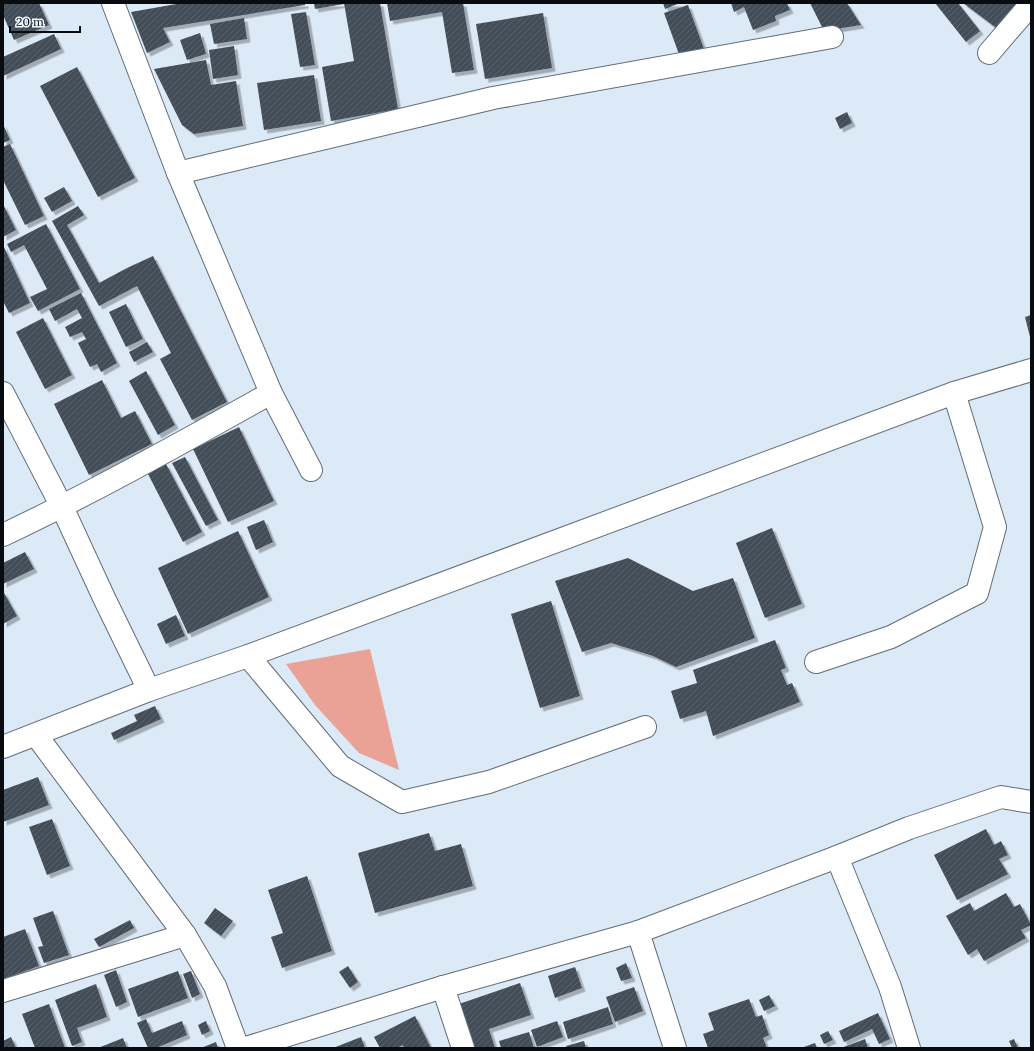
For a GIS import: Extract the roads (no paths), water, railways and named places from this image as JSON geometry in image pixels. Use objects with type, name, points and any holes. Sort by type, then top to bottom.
[{"type":"street","points":[[113,3],[178,173],[271,394],[311,470]]},
{"type":"street","points":[[989,52],[1031,4]]},
{"type":"street","points":[[178,173],[493,98],[832,37]]},
{"type":"street","points":[[3,747],[149,690],[248,656],[954,393],[1031,370]]},
{"type":"street","points":[[3,393],[62,507],[149,690]]},
{"type":"street","points":[[816,662],[891,636],[977,593],[995,527],[954,393]]},
{"type":"street","points":[[3,535],[62,507],[271,394]]},
{"type":"street","points":[[248,656],[340,766],[402,802],[488,782],[645,727]]},
{"type":"street","points":[[36,735],[185,935],[215,986],[238,1048]]},
{"type":"street","points":[[246,1048],[443,987],[638,932],[837,857],[909,828],[1001,797],[1031,802]]},
{"type":"street","points":[[837,857],[890,987],[909,1048]]},
{"type":"street","points":[[638,932],[675,1048]]},
{"type":"street","points":[[3,991],[185,935]]},
{"type":"street","points":[[443,987],[463,1048]]}]
